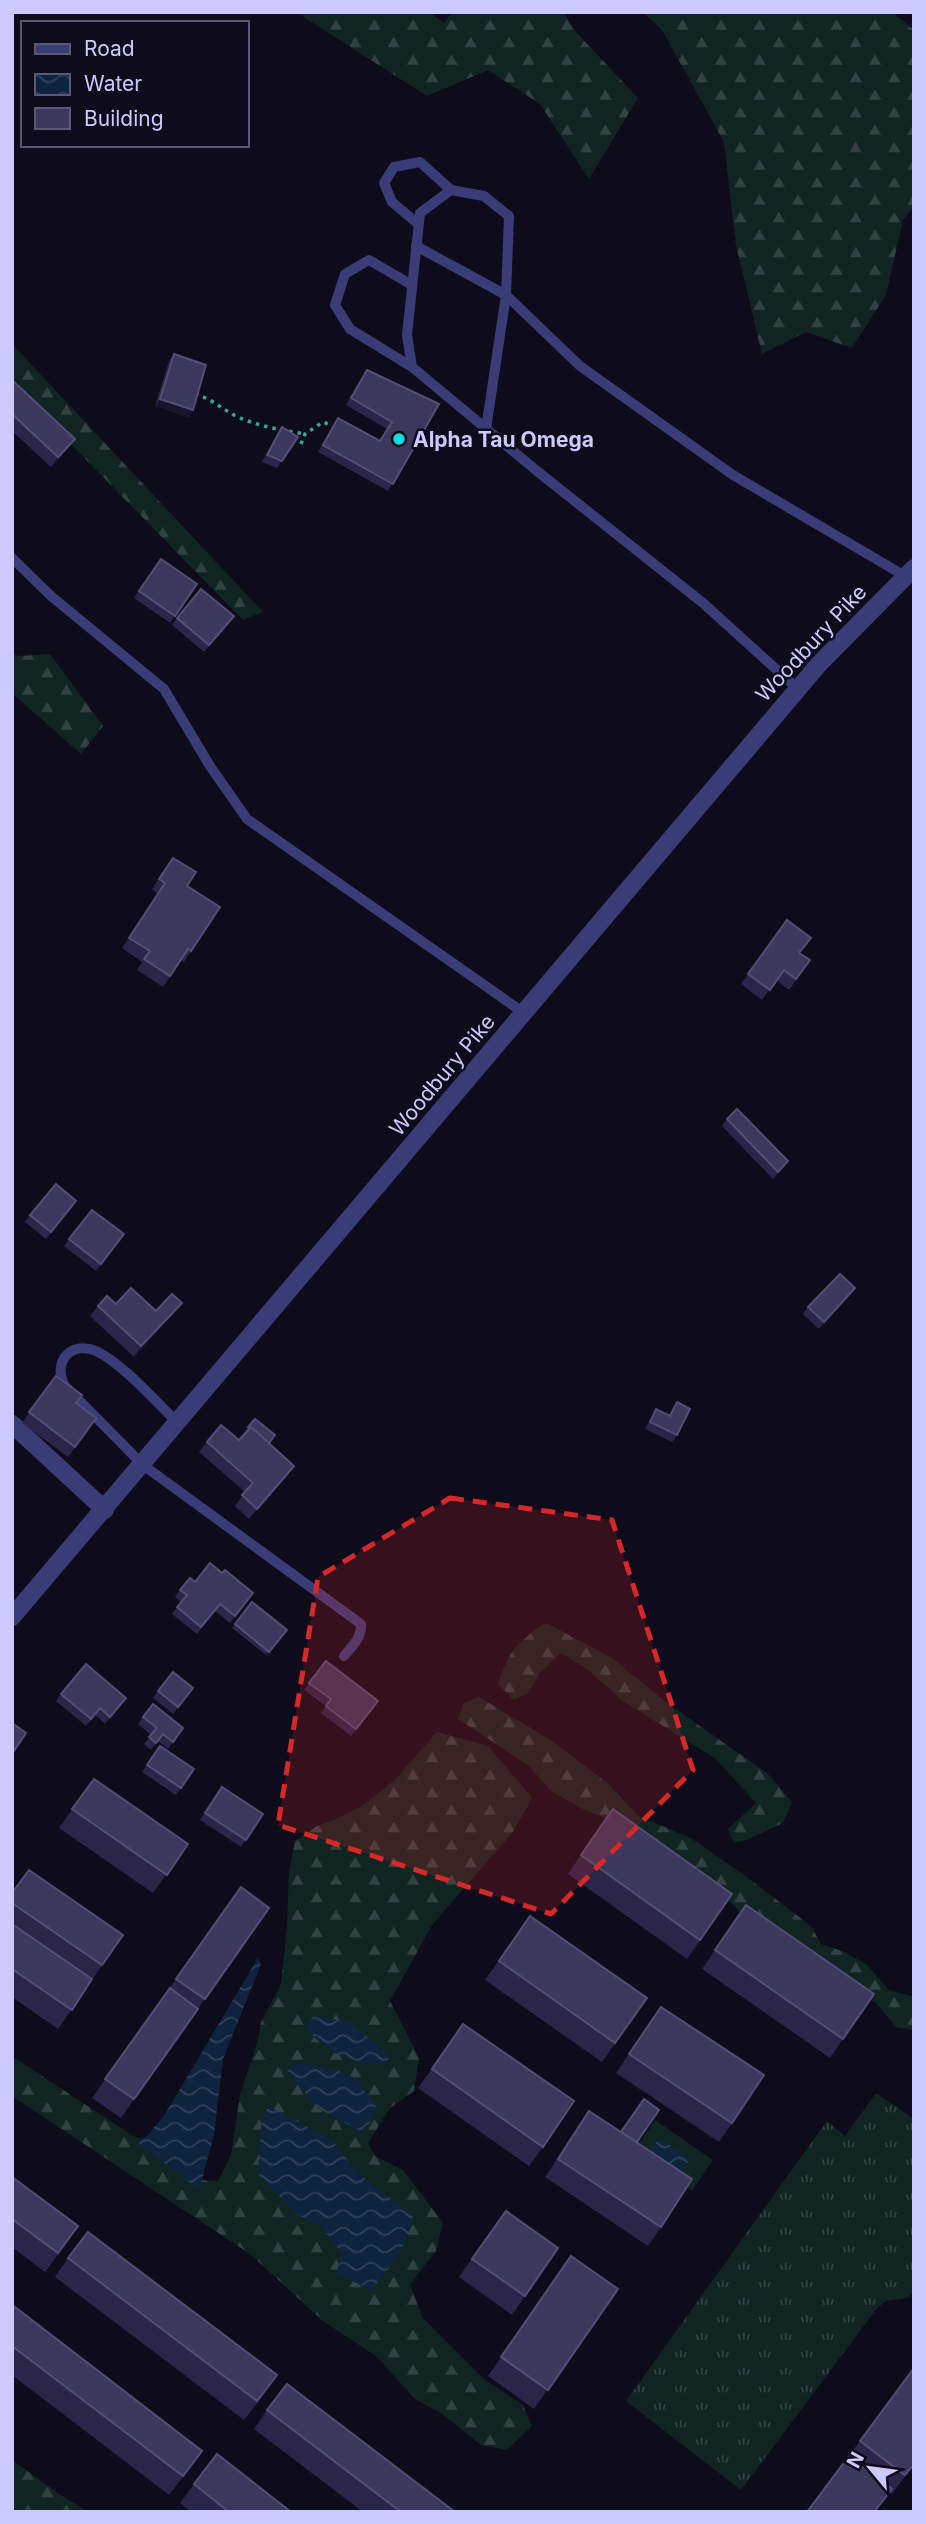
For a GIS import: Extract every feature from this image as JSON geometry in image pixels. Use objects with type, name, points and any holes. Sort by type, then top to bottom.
[{"type":"street","name":"Woodbury Pike","points":[[12,1617],[819,664],[909,572]]},
{"type":"street","points":[[12,1424],[105,1510]]},
{"type":"lane","points":[[418,224],[392,202],[384,183],[394,167],[420,162],[451,190],[484,196],[509,216],[506,295],[486,429]]},
{"type":"lane","points":[[412,367],[407,335],[420,213],[451,190]]},
{"type":"lane","points":[[416,246],[506,295],[580,366],[733,475],[909,572]]},
{"type":"lane","points":[[412,285],[369,260],[345,274],[335,305],[350,329],[412,367],[703,603],[798,689]]},
{"type":"lane","points":[[12,558],[51,596],[164,689],[209,766],[247,819],[524,1013]]},
{"type":"lane","points":[[178,1423],[116,1364],[97,1352],[83,1347],[73,1349],[61,1364],[60,1377],[65,1386],[143,1465],[360,1624],[358,1640],[344,1656]]},
{"type":"path","points":[[195,394],[237,416],[285,431],[305,434]]},
{"type":"path","points":[[299,438],[323,422],[331,425]]},
{"type":"path","points":[[301,444],[305,434]]},
{"type":"highlighted area","points":[[450,1498],[612,1520],[693,1770],[551,1914],[278,1825],[318,1577]]},
{"type":"green space","points":[[296,12],[429,12],[444,23],[452,12],[563,12],[575,31],[638,98],[589,179],[540,104],[488,70],[427,96]]},
{"type":"green space","points":[[643,12],[892,12],[914,30],[914,206],[903,220],[886,295],[852,348],[806,332],[762,354],[736,245],[724,142],[662,30]]},
{"type":"green space","points":[[12,344],[263,612],[243,620],[12,384]]},
{"type":"green space","points":[[12,653],[17,656],[50,654],[103,726],[81,754],[12,693]]},
{"type":"green space","points":[[546,1623],[612,1658],[667,1703],[767,1773],[792,1802],[783,1823],[734,1843],[728,1829],[756,1803],[716,1759],[623,1701],[586,1668],[561,1653],[539,1674],[528,1693],[514,1700],[498,1684],[502,1673],[515,1648]]},
{"type":"green space","points":[[479,1697],[552,1741],[607,1783],[638,1816],[691,1838],[744,1875],[811,1926],[821,1944],[842,1951],[866,1964],[889,1990],[914,1997],[914,2030],[896,2027],[876,2003],[752,1926],[720,1890],[619,1824],[581,1808],[551,1791],[528,1765],[458,1719],[464,1703]]},
{"type":"green space","points":[[437,1732],[488,1746],[532,1798],[512,1833],[432,1925],[390,2001],[419,2058],[414,2091],[390,2108],[368,2143],[375,2156],[403,2170],[443,2223],[436,2251],[410,2284],[422,2317],[485,2380],[523,2405],[532,2426],[507,2450],[481,2445],[441,2413],[415,2399],[376,2356],[323,2321],[250,2254],[12,2096],[12,2056],[133,2136],[157,2144],[194,2180],[218,2181],[231,2155],[240,2095],[261,2022],[281,1984],[289,1872],[295,1841],[317,1826],[362,1806],[395,1780]]},
{"type":"green space","points":[[876,2093],[914,2119],[914,2291],[908,2298],[886,2301],[877,2308],[741,2490],[626,2401],[827,2121],[845,2136]]},
{"type":"green space","points":[[655,2120],[713,2160],[692,2191],[634,2151]]},
{"type":"green space","points":[[12,2460],[59,2494],[88,2512],[12,2512]]},
{"type":"water","points":[[258,1958],[261,1964],[223,2059],[214,2135],[199,2190],[137,2142],[148,2135],[165,2114]]},
{"type":"water","points":[[313,2016],[349,2022],[389,2054],[387,2065],[361,2062],[333,2052],[306,2029]]},
{"type":"water","points":[[297,2063],[339,2071],[355,2078],[376,2105],[373,2119],[362,2132],[318,2108],[287,2071]]},
{"type":"water","points":[[268,2106],[332,2140],[353,2167],[373,2186],[413,2214],[403,2245],[371,2290],[336,2273],[343,2255],[319,2224],[297,2215],[258,2174],[261,2127]]},
{"type":"water","points":[[659,2138],[690,2159],[681,2172],[650,2150]]},
{"type":"building","points":[[174,354],[206,365],[193,410],[160,399]]},
{"type":"building","name":"Alpha Tau Omega","points":[[367,370],[439,404],[393,484],[323,445],[338,418],[380,441],[392,422],[351,398]]},
{"type":"building","points":[[12,380],[75,439],[58,457],[12,414]]},
{"type":"building","points":[[282,427],[298,437],[282,461],[267,455]]},
{"type":"building","points":[[161,559],[197,584],[175,616],[139,591]]},
{"type":"building","points":[[201,589],[234,616],[209,645],[177,618]]},
{"type":"building","points":[[173,858],[196,872],[187,886],[220,907],[191,951],[188,949],[170,976],[144,959],[150,951],[129,938],[165,883],[159,879]]},
{"type":"building","points":[[787,920],[811,938],[799,953],[810,960],[796,979],[784,970],[770,990],[748,974]]},
{"type":"building","points":[[737,1109],[788,1161],[778,1172],[727,1119]]},
{"type":"building","points":[[56,1184],[76,1201],[51,1232],[30,1215]]},
{"type":"building","points":[[92,1210],[124,1234],[101,1264],[69,1239]]},
{"type":"building","points":[[840,1274],[855,1288],[824,1322],[808,1307]]},
{"type":"building","points":[[131,1288],[156,1311],[172,1294],[182,1303],[141,1346],[98,1306],[107,1296],[116,1304]]},
{"type":"building","points":[[56,1376],[82,1395],[76,1403],[96,1418],[75,1447],[29,1412]]},
{"type":"building","points":[[677,1402],[690,1409],[677,1435],[650,1422],[656,1409],[670,1416]]},
{"type":"building","points":[[255,1419],[275,1435],[269,1443],[248,1427]]},
{"type":"building","points":[[221,1425],[239,1440],[251,1427],[294,1466],[257,1509],[242,1495],[253,1483],[207,1442]]},
{"type":"building","points":[[210,1563],[222,1573],[225,1570],[253,1593],[235,1616],[220,1604],[201,1627],[177,1607],[187,1595],[180,1590],[190,1578],[195,1582]]},
{"type":"building","points":[[252,1602],[287,1630],[269,1652],[235,1624]]},
{"type":"building","points":[[326,1661],[378,1701],[356,1729],[326,1706],[331,1699],[309,1683]]},
{"type":"building","points":[[86,1664],[126,1698],[110,1717],[100,1708],[91,1719],[61,1694]]},
{"type":"building","points":[[173,1672],[193,1688],[178,1707],[158,1691]]},
{"type":"building","points":[[153,1704],[183,1728],[173,1742],[163,1734],[156,1743],[149,1737],[157,1728],[143,1717]]},
{"type":"building","points":[[12,1723],[26,1733],[12,1754]]},
{"type":"building","points":[[160,1746],[194,1769],[181,1788],[147,1765]]},
{"type":"building","points":[[94,1779],[188,1844],[167,1875],[72,1809]]},
{"type":"building","points":[[222,1787],[263,1814],[246,1840],[205,1813]]},
{"type":"building","points":[[613,1809],[732,1894],[700,1940],[581,1855]]},
{"type":"building","points":[[29,1870],[123,1935],[102,1965],[12,1903],[12,1893]]},
{"type":"building","points":[[241,1887],[269,1908],[205,1999],[176,1979]]},
{"type":"building","points":[[746,1905],[874,1994],[843,2039],[715,1950]]},
{"type":"building","points":[[530,1916],[647,1998],[615,2043],[499,1961]]},
{"type":"building","points":[[12,1924],[92,1979],[72,2010],[12,1969]]},
{"type":"building","points":[[170,1988],[198,2009],[134,2099],[105,2079]]},
{"type":"building","points":[[661,2007],[764,2075],[732,2123],[629,2054]]},
{"type":"building","points":[[463,2024],[574,2101],[543,2147],[432,2069]]},
{"type":"building","points":[[644,2099],[659,2110],[637,2142],[621,2132]]},
{"type":"building","points":[[589,2111],[692,2179],[661,2227],[558,2159]]},
{"type":"building","points":[[12,2177],[78,2226],[58,2253],[12,2219]]},
{"type":"building","points":[[506,2211],[558,2248],[525,2296],[472,2259]]},
{"type":"building","points":[[88,2232],[277,2375],[257,2401],[68,2258]]},
{"type":"building","points":[[571,2256],[618,2289],[548,2390],[501,2357]]},
{"type":"building","points":[[15,2307],[202,2451],[183,2476],[12,2346],[12,2311]]},
{"type":"building","points":[[914,2368],[914,2464],[905,2475],[860,2441]]},
{"type":"building","points":[[287,2384],[455,2512],[401,2512],[267,2410]]},
{"type":"building","points":[[217,2454],[291,2512],[229,2512],[194,2484]]},
{"type":"building","points":[[849,2456],[892,2489],[874,2512],[807,2512]]},
{"type":"place","name":"Alpha Tau Omega","points":[[399,439]]}]
